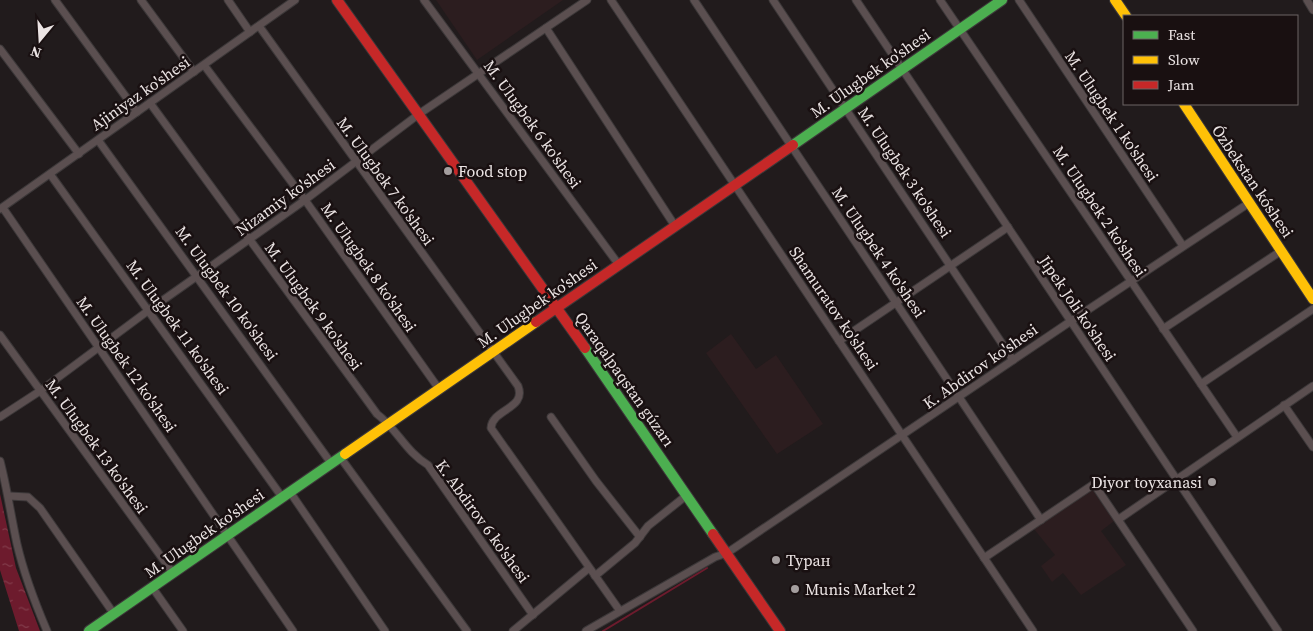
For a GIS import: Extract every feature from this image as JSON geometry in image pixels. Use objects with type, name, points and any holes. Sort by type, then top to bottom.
[{"type":"street","points":[[55,0],[137,112]]},
{"type":"street","points":[[141,0],[194,72]]},
{"type":"street","points":[[228,0],[250,32]]},
{"type":"street","name":"Ajiniyaz ko'shesi","points":[[1,209],[295,0]]},
{"type":"street","name":"Qaraqalpaqstan gúzarı","points":[[337,0],[557,307],[780,631]]},
{"type":"street","name":"M. Ulugbek 6 ko'shesi","points":[[424,0],[619,265]]},
{"type":"street","name":"Nizamiy ko'shesi","points":[[0,417],[40,391],[149,310],[305,200],[420,114],[587,0]]},
{"type":"street","name":"Shamuratov ko'shesi","points":[[611,0],[1033,631]]},
{"type":"street","name":"M. Ulugbek 4 ko'shesi","points":[[694,0],[1041,520]]},
{"type":"street","name":"M. Ulugbek 3 ko'shesi","points":[[773,0],[1013,360]]},
{"type":"street","name":"Jipek Joli ko'shesi","points":[[856,0],[1278,631]]},
{"type":"street","name":"M. Ulugbek 2 ko'shesi","points":[[940,0],[1237,437]]},
{"type":"street","name":"M. Ulugbek ko'shesi","points":[[89,631],[1002,0]]},
{"type":"street","name":"M. Ulugbek 1 ko'shesi","points":[[1019,0],[1183,246]]},
{"type":"street","points":[[1115,0],[1125,15]]},
{"type":"street","points":[[1306,0],[1313,10]]},
{"type":"street","name":"M. Ulugbek 7 ko'shesi","points":[[259,26],[520,391],[517,402],[493,421],[490,428],[589,568]]},
{"type":"street","points":[[546,28],[675,226]]},
{"type":"street","points":[[0,49],[79,154]]},
{"type":"street","name":"M. Ulugbek 8 ko'shesi","points":[[204,65],[305,200],[439,389]]},
{"type":"street","name":"M. Ulugbek 9 ko'shesi","points":[[150,103],[248,240],[377,414],[390,423]]},
{"type":"street","name":"Ózbekstan kóshesi","points":[[1185,105],[1313,299]]},
{"type":"street","name":"M. Ulugbek 10 ko'shesi","points":[[98,140],[336,460],[467,631]]},
{"type":"street","name":"M. Ulugbek 11 ko'shesi","points":[[50,174],[386,631]]},
{"type":"street","name":"K. Abdirov ko'shesi","points":[[586,631],[715,557],[727,553],[903,436],[1070,321],[1249,203]]},
{"type":"street","name":"M. Ulugbek 12 ko'shesi","points":[[1,209],[294,631]]},
{"type":"street","points":[[839,341],[1008,227]]},
{"type":"street","points":[[1163,329],[1281,251]]},
{"type":"street","points":[[1201,384],[1313,309]]},
{"type":"street","name":"M. Ulugbek 13 ko'shesi","points":[[0,335],[174,573]]},
{"type":"street","points":[[1119,519],[1313,386]]},
{"type":"street","points":[[1284,405],[1313,447]]},
{"type":"street","points":[[551,417],[596,481],[640,537]]},
{"type":"street","name":"K. Abdirov 6 ko'shesi","points":[[390,423],[415,457],[428,465],[533,615]]},
{"type":"street","points":[[0,461],[9,496],[17,543],[33,598],[46,631]]},
{"type":"street","points":[[984,558],[1094,484],[1193,631]]},
{"type":"street","points":[[595,576],[640,537],[648,526],[687,495]]},
{"type":"street","points":[[9,496],[28,497],[40,508],[114,614]]},
{"type":"street","points":[[513,631],[589,568],[620,611]]},
{"type":"street","points":[[152,587],[183,631]]},
{"type":"shaded area","points":[[436,0],[563,0],[477,60]]},
{"type":"shaded area","points":[[731,334],[756,369],[776,355],[823,424],[777,454],[706,353]]},
{"type":"shaded area","points":[[1092,489],[1114,521],[1101,531],[1126,565],[1081,595],[1063,573],[1052,582],[1041,566],[1055,555],[1034,529]]},
{"type":"water","points":[[0,494],[16,568],[40,631],[19,631],[0,570]]},
{"type":"waterway","points":[[603,631],[707,568]]},
{"type":"traffic: fast","points":[[793,145],[1002,0]]},
{"type":"traffic: fast","points":[[585,348],[713,534]]},
{"type":"traffic: fast","points":[[89,631],[345,454]]},
{"type":"traffic: slow","points":[[1115,0],[1125,15]]},
{"type":"traffic: slow","points":[[1185,105],[1313,299]]},
{"type":"traffic: slow","points":[[345,454],[536,322]]},
{"type":"traffic: jam","points":[[337,0],[585,348]]},
{"type":"traffic: jam","points":[[536,322],[793,145]]},
{"type":"traffic: jam","points":[[713,534],[780,631]]},
{"type":"place","name":"Food stop","points":[[448,171]]},
{"type":"place","name":"Diyor toyxanasi","points":[[1212,482]]},
{"type":"place","name":"Туран","points":[[776,560]]},
{"type":"place","name":"Munis Market 2","points":[[795,589]]}]
